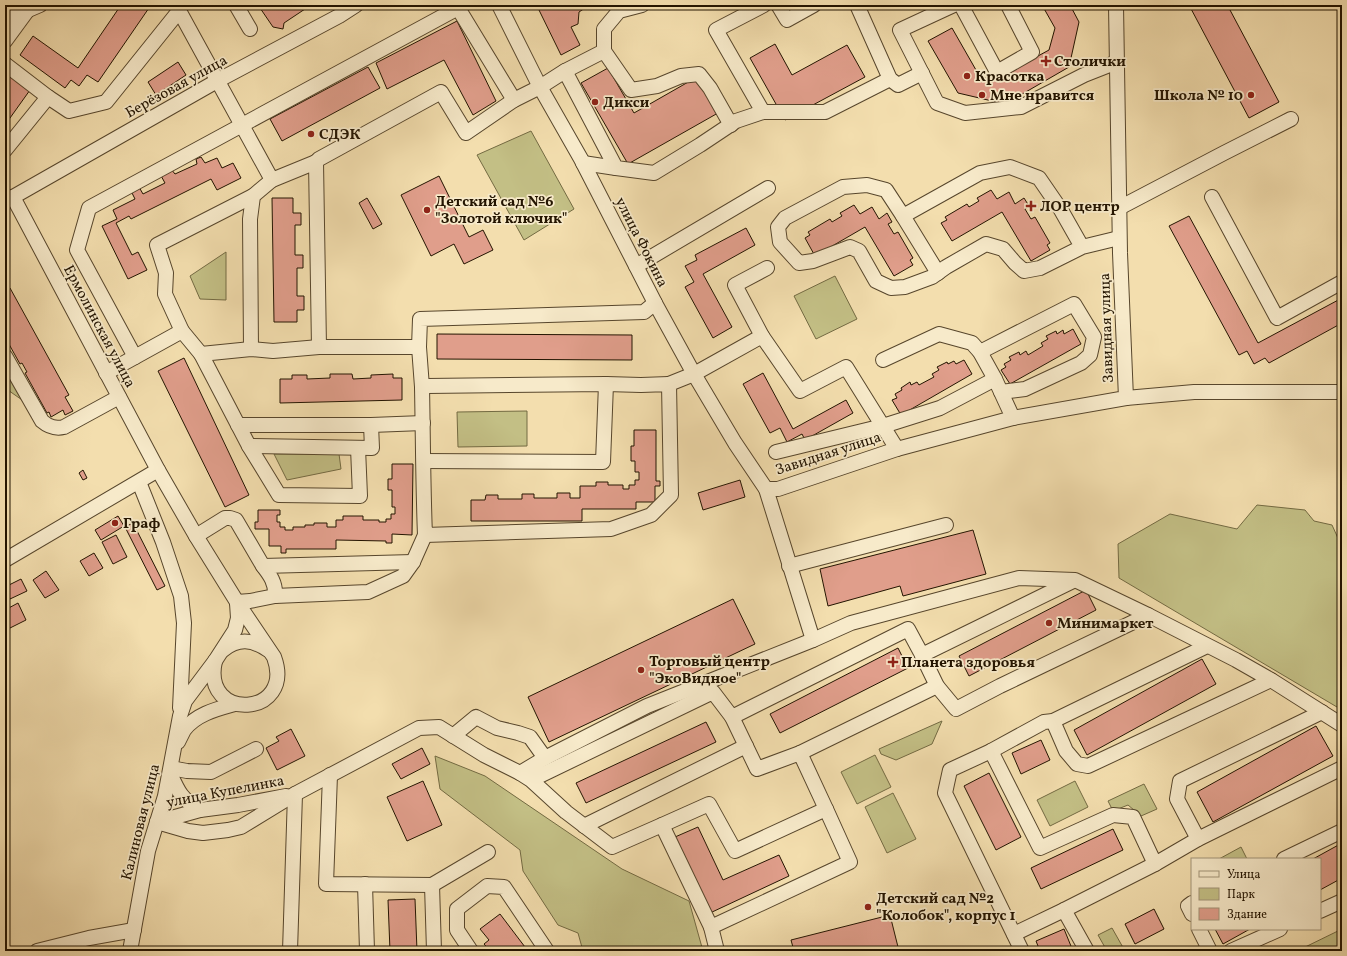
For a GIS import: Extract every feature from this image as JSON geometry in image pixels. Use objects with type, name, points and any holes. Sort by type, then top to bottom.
[{"type":"street","points":[[5,20],[40,5]]},
{"type":"street","points":[[236,5],[250,29]]},
{"type":"street","name":"Берёзовая улица","points":[[9,198],[217,81],[339,16],[356,5]]},
{"type":"street","name":"улица Фокина","points":[[499,5],[540,87],[583,163],[655,304],[735,443],[766,489],[813,640]]},
{"type":"street","points":[[642,5],[619,11],[604,29],[604,51],[631,90],[657,86],[681,76],[699,74],[710,88],[731,125]]},
{"type":"street","points":[[763,112],[716,30],[764,5]]},
{"type":"street","points":[[778,5],[787,20],[814,5]]},
{"type":"street","points":[[857,5],[890,79],[898,85],[922,73]]},
{"type":"street","points":[[954,5],[900,30],[937,103],[965,113],[1021,107],[1084,75],[1117,62]]},
{"type":"street","points":[[961,5],[997,72],[1032,52],[1008,5]]},
{"type":"street","name":"Завидная улица","points":[[766,489],[778,489],[897,449],[1013,418],[1126,398],[1119,238],[1116,5]]},
{"type":"street","points":[[5,64],[69,111],[106,102],[177,8],[272,180]]},
{"type":"street","points":[[135,357],[77,250],[89,208],[458,8],[514,100]]},
{"type":"street","points":[[5,40],[27,11]]},
{"type":"street","points":[[358,448],[360,496],[279,495],[249,446],[201,354],[182,331],[165,294],[166,273],[157,246],[253,196],[272,180],[316,162],[441,92],[466,133],[514,100],[604,51]]},
{"type":"street","points":[[565,71],[616,168]]},
{"type":"street","points":[[583,163],[654,173],[736,121],[763,112],[825,112],[890,79]]},
{"type":"street","points":[[5,150],[48,97]]},
{"type":"street","points":[[1119,208],[1291,119]]},
{"type":"street","points":[[316,162],[319,347]]},
{"type":"street","points":[[903,216],[980,173],[1010,168],[1039,178],[1061,210],[1082,247]]},
{"type":"street","points":[[938,273],[886,190],[867,185],[843,187],[785,218],[778,227],[780,242],[799,263],[813,261],[850,247],[859,251],[876,281],[891,288],[906,287],[932,277],[986,244],[1003,249],[1024,271],[1040,268],[1082,247],[1119,238]]},
{"type":"street","points":[[636,266],[768,188]]},
{"type":"street","points":[[251,349],[250,219],[253,196]]},
{"type":"street","points":[[1212,197],[1277,318],[1342,282]]},
{"type":"street","name":"Ермолинская улица","points":[[9,198],[120,397],[158,470],[196,536],[268,650]]},
{"type":"street","points":[[767,268],[735,285],[762,336],[800,391],[846,366],[897,449]]},
{"type":"street","points":[[180,716],[185,701],[235,630],[238,618],[237,602],[275,596],[368,592],[403,576],[413,562],[425,535],[422,388],[419,347],[420,319],[644,312],[655,304]]},
{"type":"street","points":[[980,352],[1074,304],[1094,337],[1090,355],[1081,363],[1025,389],[1001,392]]},
{"type":"street","points":[[106,373],[182,331]]},
{"type":"street","points":[[883,360],[939,334],[972,343],[980,352],[996,379],[1013,418]]},
{"type":"street","points":[[422,388],[427,386],[669,384],[694,374],[762,336]]},
{"type":"street","points":[[201,354],[251,349],[273,351],[319,347],[419,347]]},
{"type":"street","points":[[5,356],[42,421],[49,426],[58,429],[64,428],[120,397]]},
{"type":"street","points":[[776,452],[883,426],[940,408],[996,379]]},
{"type":"street","points":[[424,461],[603,462],[606,384]]},
{"type":"street","points":[[425,535],[611,529],[651,515],[671,495],[669,384]]},
{"type":"street","points":[[1126,398],[1194,392],[1237,396],[1342,392]]},
{"type":"street","points":[[238,425],[371,425],[422,423]]},
{"type":"street","points":[[249,446],[372,448],[371,425]]},
{"type":"street","points":[[5,560],[158,470]]},
{"type":"street","points":[[139,482],[163,542],[180,596],[184,623],[180,716]]},
{"type":"street","points":[[196,536],[225,518],[236,520],[276,587],[275,596]]},
{"type":"street","points":[[789,566],[946,525]]},
{"type":"street","points":[[263,566],[413,562]]},
{"type":"street","points":[[526,776],[545,758],[647,706],[813,640],[851,623],[1019,578],[1075,580],[1148,615],[1271,680],[1342,725]]},
{"type":"street","points":[[922,655],[1075,580]]},
{"type":"street","points":[[899,610],[936,686],[956,709],[1000,686],[1148,615]]},
{"type":"street","points":[[732,717],[908,629]]},
{"type":"street","points":[[239,641],[250,641],[260,644],[268,650],[274,657],[278,676],[270,694],[263,701],[254,705],[244,706],[226,700],[216,687],[213,679],[213,671],[218,656],[229,645],[239,641]]},
{"type":"street","points":[[1022,951],[945,793],[950,770],[990,751],[1044,722],[1053,722],[1207,646]]},
{"type":"street","points":[[1053,722],[1066,751],[1077,764],[1088,766],[1271,680]]},
{"type":"street","points":[[526,776],[713,692],[732,717],[758,769],[800,754],[936,686]]},
{"type":"street","points":[[174,749],[184,730],[197,718],[215,709],[235,704]]},
{"type":"street","points":[[1198,839],[1177,800],[1180,781],[1322,712]]},
{"type":"street","name":"Калиновая улица","points":[[130,951],[148,851],[165,796],[180,716]]},
{"type":"street","points":[[453,736],[476,717],[497,728],[518,732],[530,737],[545,758]]},
{"type":"street","points":[[290,951],[294,794],[419,728],[439,728],[484,755],[526,776],[566,812],[612,847],[662,826],[708,804],[735,851],[826,809]]},
{"type":"street","points":[[584,826],[746,746]]},
{"type":"street","points":[[200,810],[189,804],[179,793],[170,771],[211,772],[256,749]]},
{"type":"street","points":[[990,751],[1040,848],[1113,815],[1133,816],[1155,864]]},
{"type":"street","points":[[711,927],[850,862],[800,754]]},
{"type":"street","points":[[1014,934],[1155,864],[1198,839],[1342,768]]},
{"type":"street","points":[[330,775],[326,884],[432,885],[488,852]]},
{"type":"street","name":"улица Купелинка","points":[[157,822],[200,810],[238,805],[294,794]]},
{"type":"street","name":"улица Купелинка","points":[[157,822],[188,831],[203,833],[228,830],[241,827],[294,794]]},
{"type":"street","points":[[662,826],[711,927],[717,951]]},
{"type":"street","points":[[1286,858],[1342,831]]},
{"type":"street","points":[[365,884],[367,951]]},
{"type":"street","points":[[432,885],[434,951]]},
{"type":"street","points":[[471,951],[456,930],[457,909],[487,886],[504,887],[547,951]]},
{"type":"street","points":[[1321,911],[1342,901]]},
{"type":"street","points":[[1191,904],[1188,906],[1191,912]]},
{"type":"street","points":[[1064,910],[1087,951]]},
{"type":"street","points":[[37,951],[89,938],[134,930]]},
{"type":"street","points":[[1200,930],[1210,951]]},
{"type":"street","points":[[1232,951],[1278,930]]},
{"type":"green space","points":[[531,131],[574,209],[524,240],[477,155]]},
{"type":"green space","points":[[226,252],[226,300],[200,299],[190,276]]},
{"type":"green space","points":[[835,276],[857,319],[816,339],[794,296]]},
{"type":"green space","points":[[5,367],[25,402],[5,388]]},
{"type":"green space","points":[[527,411],[527,446],[458,447],[457,412]]},
{"type":"green space","points":[[274,454],[339,454],[341,469],[287,480]]},
{"type":"green space","points":[[1257,505],[1305,510],[1314,521],[1332,525],[1342,547],[1342,710],[1119,578],[1118,544],[1170,514],[1237,529]]},
{"type":"green space","points":[[942,721],[932,744],[896,760],[881,754],[879,749]]},
{"type":"green space","points":[[875,755],[891,787],[857,804],[841,772]]},
{"type":"green space","points":[[435,756],[485,776],[622,869],[689,901],[703,951],[583,951],[578,933],[558,925],[523,871],[520,850],[440,789]]},
{"type":"green space","points":[[1075,781],[1088,807],[1050,826],[1037,800]]},
{"type":"green space","points":[[1144,784],[1157,809],[1141,816],[1128,805],[1113,811],[1108,801]]},
{"type":"green space","points":[[893,793],[916,839],[887,853],[865,807]]},
{"type":"green space","points":[[1241,847],[1246,858],[1221,858]]},
{"type":"green space","points":[[1112,928],[1125,951],[1107,951],[1098,935]]},
{"type":"green space","points":[[1342,929],[1342,951],[1297,951]]},
{"type":"building","points":[[121,5],[151,5],[98,82],[87,75],[79,86],[71,80],[65,88],[20,55],[33,36],[78,68]]},
{"type":"building","points":[[258,5],[311,5],[284,23],[283,29],[273,27]]},
{"type":"building","points":[[544,5],[598,5],[588,6],[579,12],[578,24],[571,27],[580,45],[561,55],[538,8]]},
{"type":"building","points":[[1042,5],[1070,5],[1079,22],[1069,67],[1005,104],[958,93],[928,41],[952,28],[980,77],[994,80],[1049,50],[1055,28]]},
{"type":"building","points":[[1189,5],[1240,5],[1230,10],[1279,102],[1249,118]]},
{"type":"building","points":[[457,21],[496,101],[473,115],[444,60],[387,89],[376,63]]},
{"type":"building","points":[[775,44],[792,75],[847,45],[865,77],[785,120],[750,58]]},
{"type":"building","points":[[178,62],[186,75],[156,95],[148,82]]},
{"type":"building","points":[[368,67],[380,88],[282,141],[270,119]]},
{"type":"building","points":[[608,68],[634,113],[697,77],[718,113],[628,164],[581,83]]},
{"type":"building","points":[[10,76],[30,90],[5,125],[5,82]]},
{"type":"building","points":[[201,157],[205,163],[217,158],[222,168],[233,163],[241,178],[217,190],[211,179],[131,219],[129,216],[116,223],[132,255],[138,252],[147,270],[128,279],[102,226],[117,219],[113,210],[135,199],[131,191],[139,187],[143,194],[165,183],[160,174],[171,169],[175,174],[197,164],[196,159]]},
{"type":"building","points":[[439,176],[469,237],[483,230],[493,250],[464,264],[454,244],[431,256],[401,195]]},
{"type":"building","points":[[991,190],[997,199],[1009,192],[1015,204],[1024,198],[1029,206],[1025,209],[1031,219],[1035,217],[1050,243],[1047,245],[1050,250],[1031,261],[1002,212],[952,241],[941,223],[947,220],[945,217],[967,204],[969,207],[979,201],[977,198]]},
{"type":"building","points":[[272,198],[293,198],[293,213],[301,213],[301,225],[295,225],[295,255],[303,255],[303,268],[297,268],[297,296],[304,296],[304,310],[297,310],[297,322],[274,322]]},
{"type":"building","points":[[367,198],[382,224],[373,229],[359,203]]},
{"type":"building","points":[[854,205],[860,214],[872,207],[879,219],[887,213],[892,222],[888,224],[894,234],[898,232],[913,258],[910,260],[913,265],[894,276],[865,227],[815,256],[805,238],[810,235],[808,232],[830,219],[832,222],[842,216],[840,213]]},
{"type":"building","points":[[1189,216],[1258,343],[1342,298],[1342,323],[1269,363],[1265,358],[1254,364],[1247,351],[1239,355],[1169,226]]},
{"type":"building","points":[[746,228],[755,245],[703,274],[732,327],[713,338],[685,287],[694,282],[685,266],[697,260],[695,255]]},
{"type":"building","points":[[5,282],[10,288],[69,395],[65,397],[73,411],[65,415],[63,410],[51,417],[49,412],[47,413],[25,373],[27,372],[22,363],[20,364],[5,337]]},
{"type":"building","points":[[1073,329],[1081,344],[1010,384],[1001,370],[1006,367],[1004,364],[1011,360],[1009,357],[1019,352],[1020,355],[1026,351],[1028,355],[1043,346],[1041,343],[1048,339],[1046,336],[1056,331],[1057,334],[1063,330],[1064,334]]},
{"type":"building","points":[[437,334],[632,335],[632,360],[437,359]]},
{"type":"building","points":[[184,358],[249,495],[225,507],[158,371]]},
{"type":"building","points":[[964,360],[972,374],[901,415],[892,400],[897,398],[895,394],[902,390],[901,388],[910,382],[911,385],[917,382],[919,385],[934,377],[932,374],[939,370],[937,367],[947,362],[948,364],[954,361],[956,364]]},
{"type":"building","points":[[763,373],[793,429],[846,400],[853,413],[805,440],[802,434],[787,442],[780,428],[770,433],[743,384]]},
{"type":"building","points":[[330,374],[352,374],[353,379],[371,378],[371,375],[393,374],[393,378],[402,378],[402,400],[280,403],[280,379],[292,379],[292,375],[307,375],[307,379],[330,378]]},
{"type":"building","points":[[634,430],[656,430],[656,481],[660,481],[660,486],[655,486],[655,502],[636,502],[636,509],[582,509],[582,521],[471,521],[471,500],[485,500],[486,495],[498,495],[498,499],[522,499],[522,494],[534,494],[534,498],[557,498],[557,493],[570,493],[570,498],[580,498],[580,486],[596,486],[596,482],[608,482],[608,485],[623,485],[623,489],[629,489],[629,485],[635,485],[635,480],[639,480],[639,472],[635,472],[635,461],[631,461],[631,446],[634,446]]},
{"type":"building","points":[[392,464],[413,464],[412,535],[392,534],[392,543],[386,543],[386,541],[336,540],[336,549],[286,549],[286,553],[281,553],[281,546],[269,546],[269,529],[255,529],[255,522],[258,522],[258,510],[280,510],[280,515],[277,515],[277,522],[280,522],[280,527],[285,527],[285,530],[293,530],[293,527],[314,525],[314,523],[327,523],[327,527],[336,527],[336,520],[343,520],[343,516],[363,516],[363,520],[379,520],[379,522],[386,522],[386,519],[391,519],[391,514],[395,514],[395,507],[392,507],[392,490],[388,490],[388,479],[392,479]]},
{"type":"building","points":[[83,470],[87,478],[83,480],[79,473]]},
{"type":"building","points":[[740,480],[745,497],[703,510],[698,493]]},
{"type":"building","points":[[118,516],[124,526],[101,540],[95,530]]},
{"type":"building","points":[[133,523],[165,586],[157,590],[125,527]]},
{"type":"building","points":[[973,530],[986,574],[903,596],[900,586],[828,606],[820,569]]},
{"type":"building","points":[[116,535],[127,557],[113,564],[102,542]]},
{"type":"building","points":[[94,553],[103,568],[89,576],[80,561]]},
{"type":"building","points":[[46,571],[59,590],[45,598],[33,580]]},
{"type":"building","points":[[21,579],[27,591],[10,599],[5,587]]},
{"type":"building","points":[[1086,590],[1096,610],[969,676],[959,656]]},
{"type":"building","name":"Торговый центр \"ЭкоВидное\"","points":[[733,599],[755,644],[549,742],[528,697]]},
{"type":"building","points":[[18,603],[26,620],[8,629],[5,622],[5,610]]},
{"type":"building","points":[[898,648],[908,668],[780,733],[770,714]]},
{"type":"building","points":[[1202,659],[1216,684],[1087,755],[1074,730]]},
{"type":"building","points":[[706,722],[716,742],[586,803],[576,783]]},
{"type":"building","points":[[1316,726],[1333,756],[1213,822],[1197,792]]},
{"type":"building","points":[[291,729],[305,756],[277,770],[266,748],[279,741],[276,737]]},
{"type":"building","points":[[1041,740],[1050,760],[1021,774],[1012,753]]},
{"type":"building","points":[[422,748],[430,764],[401,779],[392,764]]},
{"type":"building","points":[[989,773],[1021,837],[996,850],[964,786]]},
{"type":"building","points":[[423,781],[442,825],[407,841],[387,797]]},
{"type":"building","points":[[698,827],[723,880],[779,855],[789,876],[710,913],[675,837]]},
{"type":"building","points":[[1113,829],[1123,850],[1041,889],[1031,868]]},
{"type":"building","points":[[1342,843],[1342,878],[1321,889],[1321,858],[1315,858]]},
{"type":"building","points":[[415,899],[417,951],[390,951],[388,900]]},
{"type":"building","points":[[1154,909],[1164,929],[1135,944],[1125,924]]},
{"type":"building","points":[[500,914],[528,951],[490,951],[484,944],[489,940],[480,929]]},
{"type":"building","points":[[890,915],[899,951],[794,951],[791,940]]},
{"type":"building","points":[[1064,929],[1073,951],[1040,951],[1036,941]]},
{"type":"building","points":[[1216,930],[1248,930],[1223,944]]},
{"type":"place","name":"Столички","points":[[1046,61]]},
{"type":"place","name":"Красотка","points":[[967,76]]},
{"type":"place","name":"Мне нравится","points":[[982,95]]},
{"type":"place","name":"Школа № 10","points":[[1251,95]]},
{"type":"place","name":"Дикси","points":[[595,102]]},
{"type":"place","name":"СДЭК","points":[[311,134]]},
{"type":"place","name":"ЛОР центр","points":[[1031,206]]},
{"type":"place","name":"Детский сад №6 \"Золотой ключик\"","points":[[427,210]]},
{"type":"place","name":"Граф","points":[[115,523]]},
{"type":"place","name":"Минимаркет","points":[[1049,623]]},
{"type":"place","name":"Планета здоровья","points":[[893,662]]},
{"type":"place","name":"Торговый центр \"ЭкоВидное\"","points":[[641,670]]},
{"type":"place","name":"Детский сад №2 \"Колобок\", корпус 1","points":[[868,907]]}]
